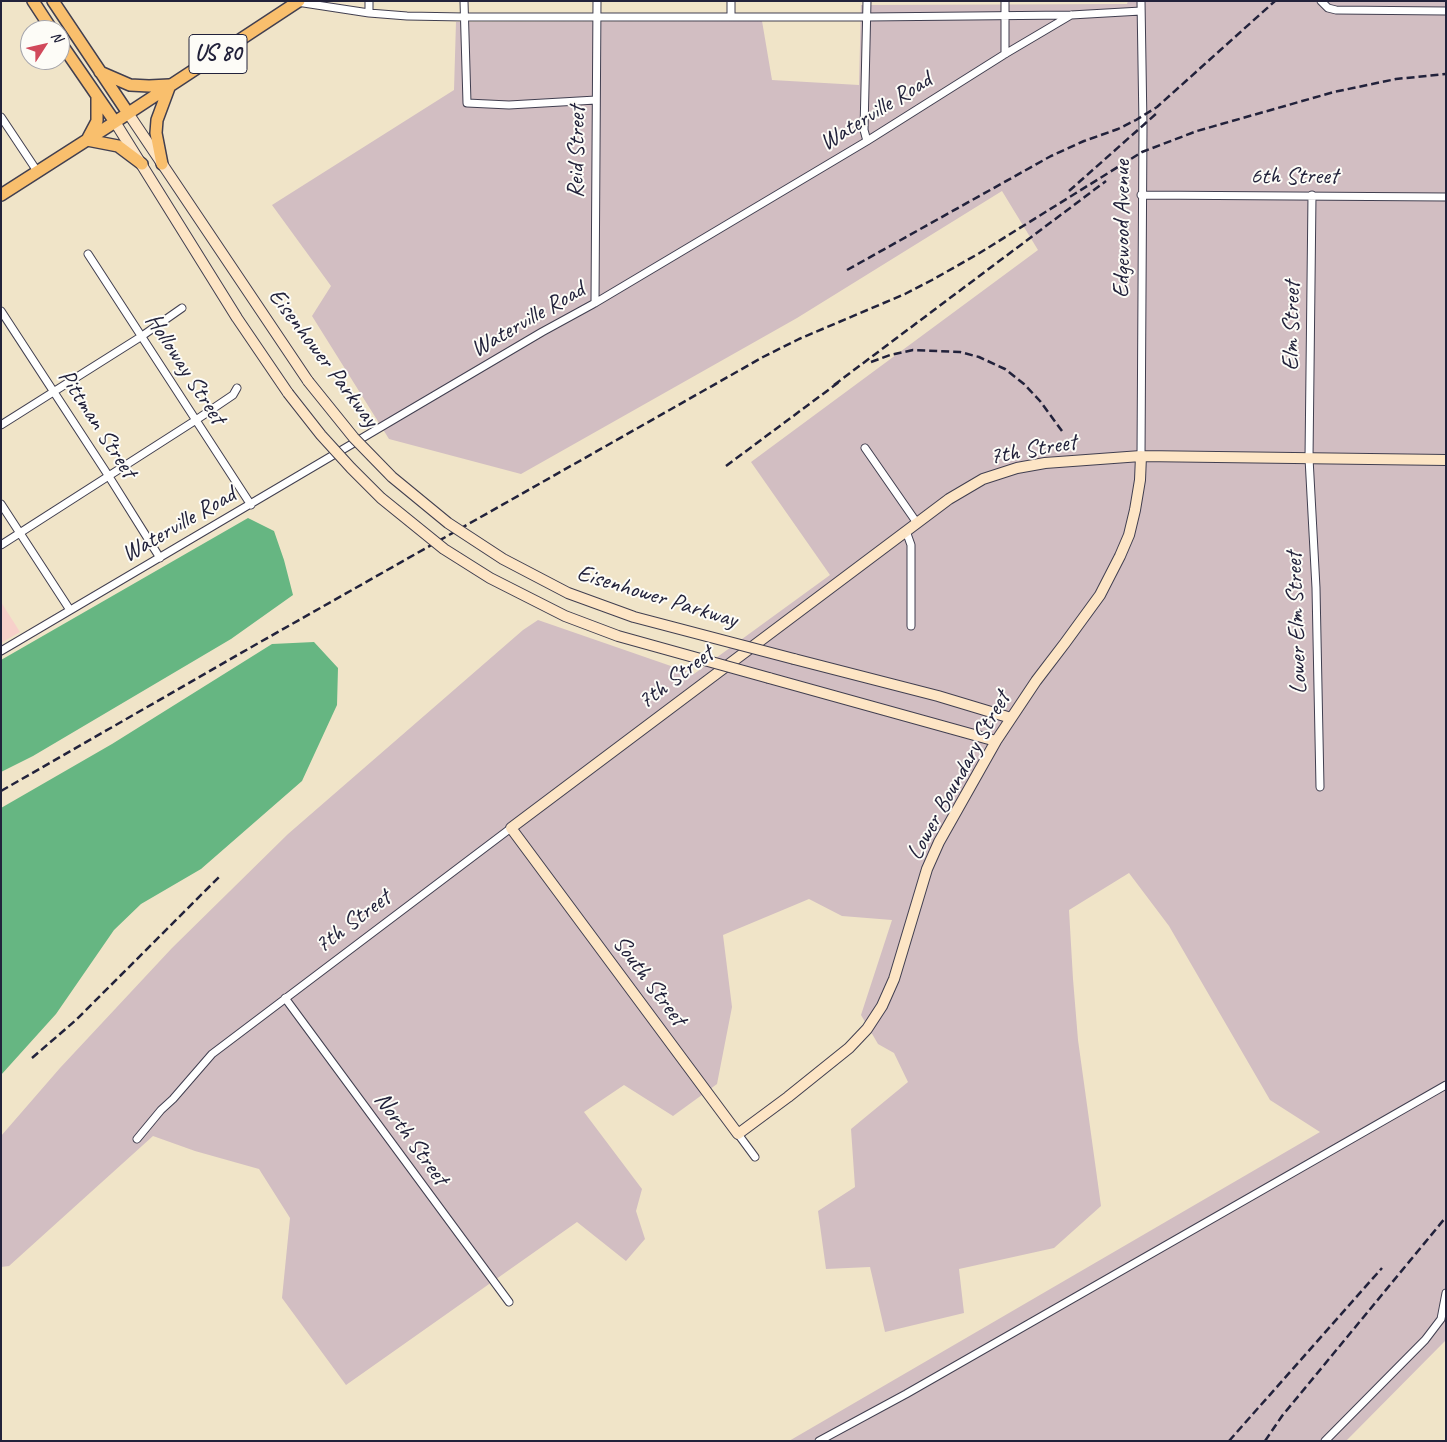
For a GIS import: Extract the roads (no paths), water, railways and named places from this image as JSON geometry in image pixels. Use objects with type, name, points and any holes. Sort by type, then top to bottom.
[{"type":"main road","points":[[33,1],[45,20]]},
{"type":"main road","name":"Eisenhower Parkway","points":[[53,1],[128,113]]},
{"type":"main road","name":"US 80","points":[[115,122],[298,2]]},
{"type":"main road","name":"Eisenhower Parkway","points":[[70,56],[115,122]]},
{"type":"main road","name":"US 80","points":[[100,72],[130,85],[170,85]]},
{"type":"main road","points":[[162,164],[156,133],[157,120],[170,85]]},
{"type":"main road","points":[[87,140],[97,121],[97,95]]},
{"type":"main road","points":[[1,195],[115,122]]},
{"type":"main road","points":[[87,140],[118,146],[142,164]]},
{"type":"street","points":[[369,12],[370,1]]},
{"type":"street","points":[[464,1],[467,103],[509,105],[596,100]]},
{"type":"street","name":"Reid Street","points":[[595,303],[597,1]]},
{"type":"street","points":[[731,1],[732,16]]},
{"type":"street","points":[[867,1],[864,130],[867,141]]},
{"type":"street","points":[[1005,1],[1005,54]]},
{"type":"street","name":"Edgewood Avenue","points":[[1141,1],[1141,456]]},
{"type":"street","points":[[298,2],[407,16],[464,17],[867,17],[1141,11]]},
{"type":"street","points":[[1322,2],[1328,8],[1342,10],[1446,12]]},
{"type":"street","name":"Waterville Road","points":[[1,651],[542,332],[595,303],[867,141],[1071,14]]},
{"type":"street","name":"Eisenhower Parkway","points":[[128,113],[308,381],[354,438],[398,482],[465,535],[509,562],[568,593],[634,618],[938,696],[1011,718]]},
{"type":"street","points":[[1,117],[37,172]]},
{"type":"street","name":"Eisenhower Parkway","points":[[115,122],[237,318],[288,393],[327,441],[381,498],[444,549],[490,578],[565,616],[618,636],[996,742]]},
{"type":"street","name":"6th Street","points":[[1141,195],[1446,197]]},
{"type":"street","name":"Elm Street","points":[[1309,458],[1312,195]]},
{"type":"street","name":"Holloway Street","points":[[88,254],[251,505]]},
{"type":"street","points":[[1,425],[142,336],[182,308]]},
{"type":"street","name":"Pittman Street","points":[[1,311],[160,558]]},
{"type":"street","points":[[1,545],[196,420],[233,395],[237,388]]},
{"type":"street","points":[[865,448],[917,523]]},
{"type":"street","name":"7th Street","points":[[137,1139],[212,1054],[968,486],[1001,472],[1045,463],[1141,456],[1446,460]]},
{"type":"street","name":"Lower Boundary Street","points":[[738,1134],[836,1059],[868,1029],[882,1006],[894,979],[931,858],[1011,718],[1084,617],[1113,571],[1129,535],[1140,480],[1141,456]]},
{"type":"street","name":"Lower Elm Street","points":[[1309,458],[1316,588],[1320,787]]},
{"type":"street","points":[[1,504],[70,610]]},
{"type":"street","points":[[906,531],[911,546],[911,626]]},
{"type":"street","name":"South Street","points":[[511,828],[755,1157]]},
{"type":"street","name":"North Street","points":[[285,998],[509,1302]]},
{"type":"street","points":[[819,1441],[906,1394],[1446,1085]]},
{"type":"street","points":[[1325,1441],[1425,1340],[1441,1319],[1446,1293]]},
{"type":"railway","points":[[847,270],[1051,156],[1084,141],[1118,129],[1157,107],[1275,1]]},
{"type":"railway","points":[[1,791],[763,357],[799,339],[905,294],[932,280],[978,254],[1142,152],[1197,131],[1334,92],[1396,79],[1446,74]]},
{"type":"railway","points":[[1069,191],[1157,113]]},
{"type":"railway","points":[[834,385],[1106,181]]},
{"type":"railway","points":[[871,362],[890,355],[913,350],[960,352],[979,357],[1005,369],[1024,384],[1040,401],[1062,431]]},
{"type":"railway","points":[[726,466],[839,382]]},
{"type":"railway","points":[[32,1058],[76,1020],[220,876]]},
{"type":"railway","points":[[1265,1441],[1282,1416],[1446,1217]]},
{"type":"railway","points":[[1229,1441],[1382,1268]]}]
